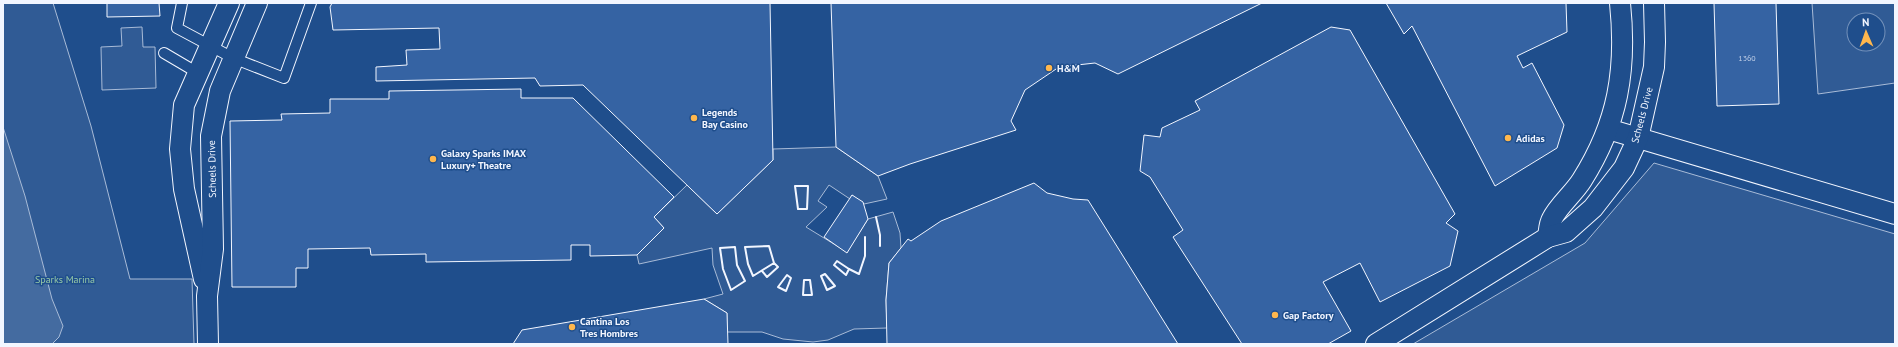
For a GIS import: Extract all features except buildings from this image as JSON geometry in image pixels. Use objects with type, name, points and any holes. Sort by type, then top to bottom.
[{"type":"street","points":[[207,296],[200,255],[184,189],[180,149],[184,105],[229,3]]},
{"type":"street","name":"Scheels Drive","points":[[208,344],[207,296],[213,249],[211,136],[220,91],[257,3]]},
{"type":"street","points":[[1548,237],[1552,219],[1581,182],[1595,158],[1608,130],[1618,95],[1624,51],[1620,3]]},
{"type":"street","name":"Scheels Drive","points":[[1376,344],[1548,237],[1566,232],[1593,208],[1624,168],[1638,138],[1654,67],[1654,3]]},
{"type":"street","points":[[1608,130],[1895,214]]},
{"type":"lane","points":[[182,3],[177,28],[233,58],[284,78],[311,3]]},
{"type":"lane","points":[[164,53],[198,73]]},
{"type":"shaded area","name":"Sparks Marina","points":[[3,3],[53,3],[91,126],[130,279],[192,279],[194,344],[3,344]]},
{"type":"shaded area","points":[[1812,3],[1895,3],[1895,83],[1818,94]]},
{"type":"shaded area","points":[[142,27],[143,47],[155,47],[156,88],[102,90],[101,47],[122,46],[121,28]]},
{"type":"shaded area","points":[[3,127],[25,196],[52,299],[63,326],[59,337],[52,344],[3,344]]},
{"type":"shaded area","points":[[836,147],[878,176],[887,199],[864,204],[852,195],[850,199],[829,185],[818,201],[827,207],[806,227],[847,252],[868,219],[893,212],[900,233],[901,248],[889,263],[886,300],[887,328],[854,329],[828,340],[813,342],[783,339],[762,332],[727,332],[727,313],[704,299],[723,294],[713,265],[712,248],[639,264],[637,255],[664,228],[654,217],[687,185],[717,214],[773,160],[773,149]]},
{"type":"shaded area","points":[[1654,163],[1895,234],[1895,344],[1413,344],[1585,243]]},
{"type":"wall","points":[[795,186],[808,186],[807,209],[798,209],[795,186]]},
{"type":"wall","points":[[876,217],[880,235],[880,246]]},
{"type":"wall","points":[[849,269],[859,274],[865,256],[865,237]]},
{"type":"wall","points":[[762,271],[767,277],[778,267],[774,263],[753,276],[748,264],[745,247],[769,246],[774,263]]},
{"type":"wall","points":[[735,247],[737,265],[745,281],[731,290],[723,269],[720,248],[735,247]]},
{"type":"wall","points":[[837,261],[849,269],[846,275],[834,265],[837,261]]},
{"type":"wall","points":[[825,274],[835,286],[827,290],[821,276],[825,274]]},
{"type":"wall","points":[[787,275],[791,278],[786,291],[778,287],[787,275]]},
{"type":"wall","points":[[804,280],[810,280],[812,295],[803,295],[804,280]]},
{"type":"place","name":"H&M","points":[[1049,68]]},
{"type":"place","name":"Legends Bay Casino","points":[[694,118]]},
{"type":"place","name":"Adidas","points":[[1508,138]]},
{"type":"place","name":"Galaxy Sparks IMAX Luxury+ Theatre","points":[[433,159]]},
{"type":"place","name":"Gap Factory","points":[[1275,315]]},
{"type":"place","name":"Cantina Los Tres Hombres","points":[[572,327]]}]
